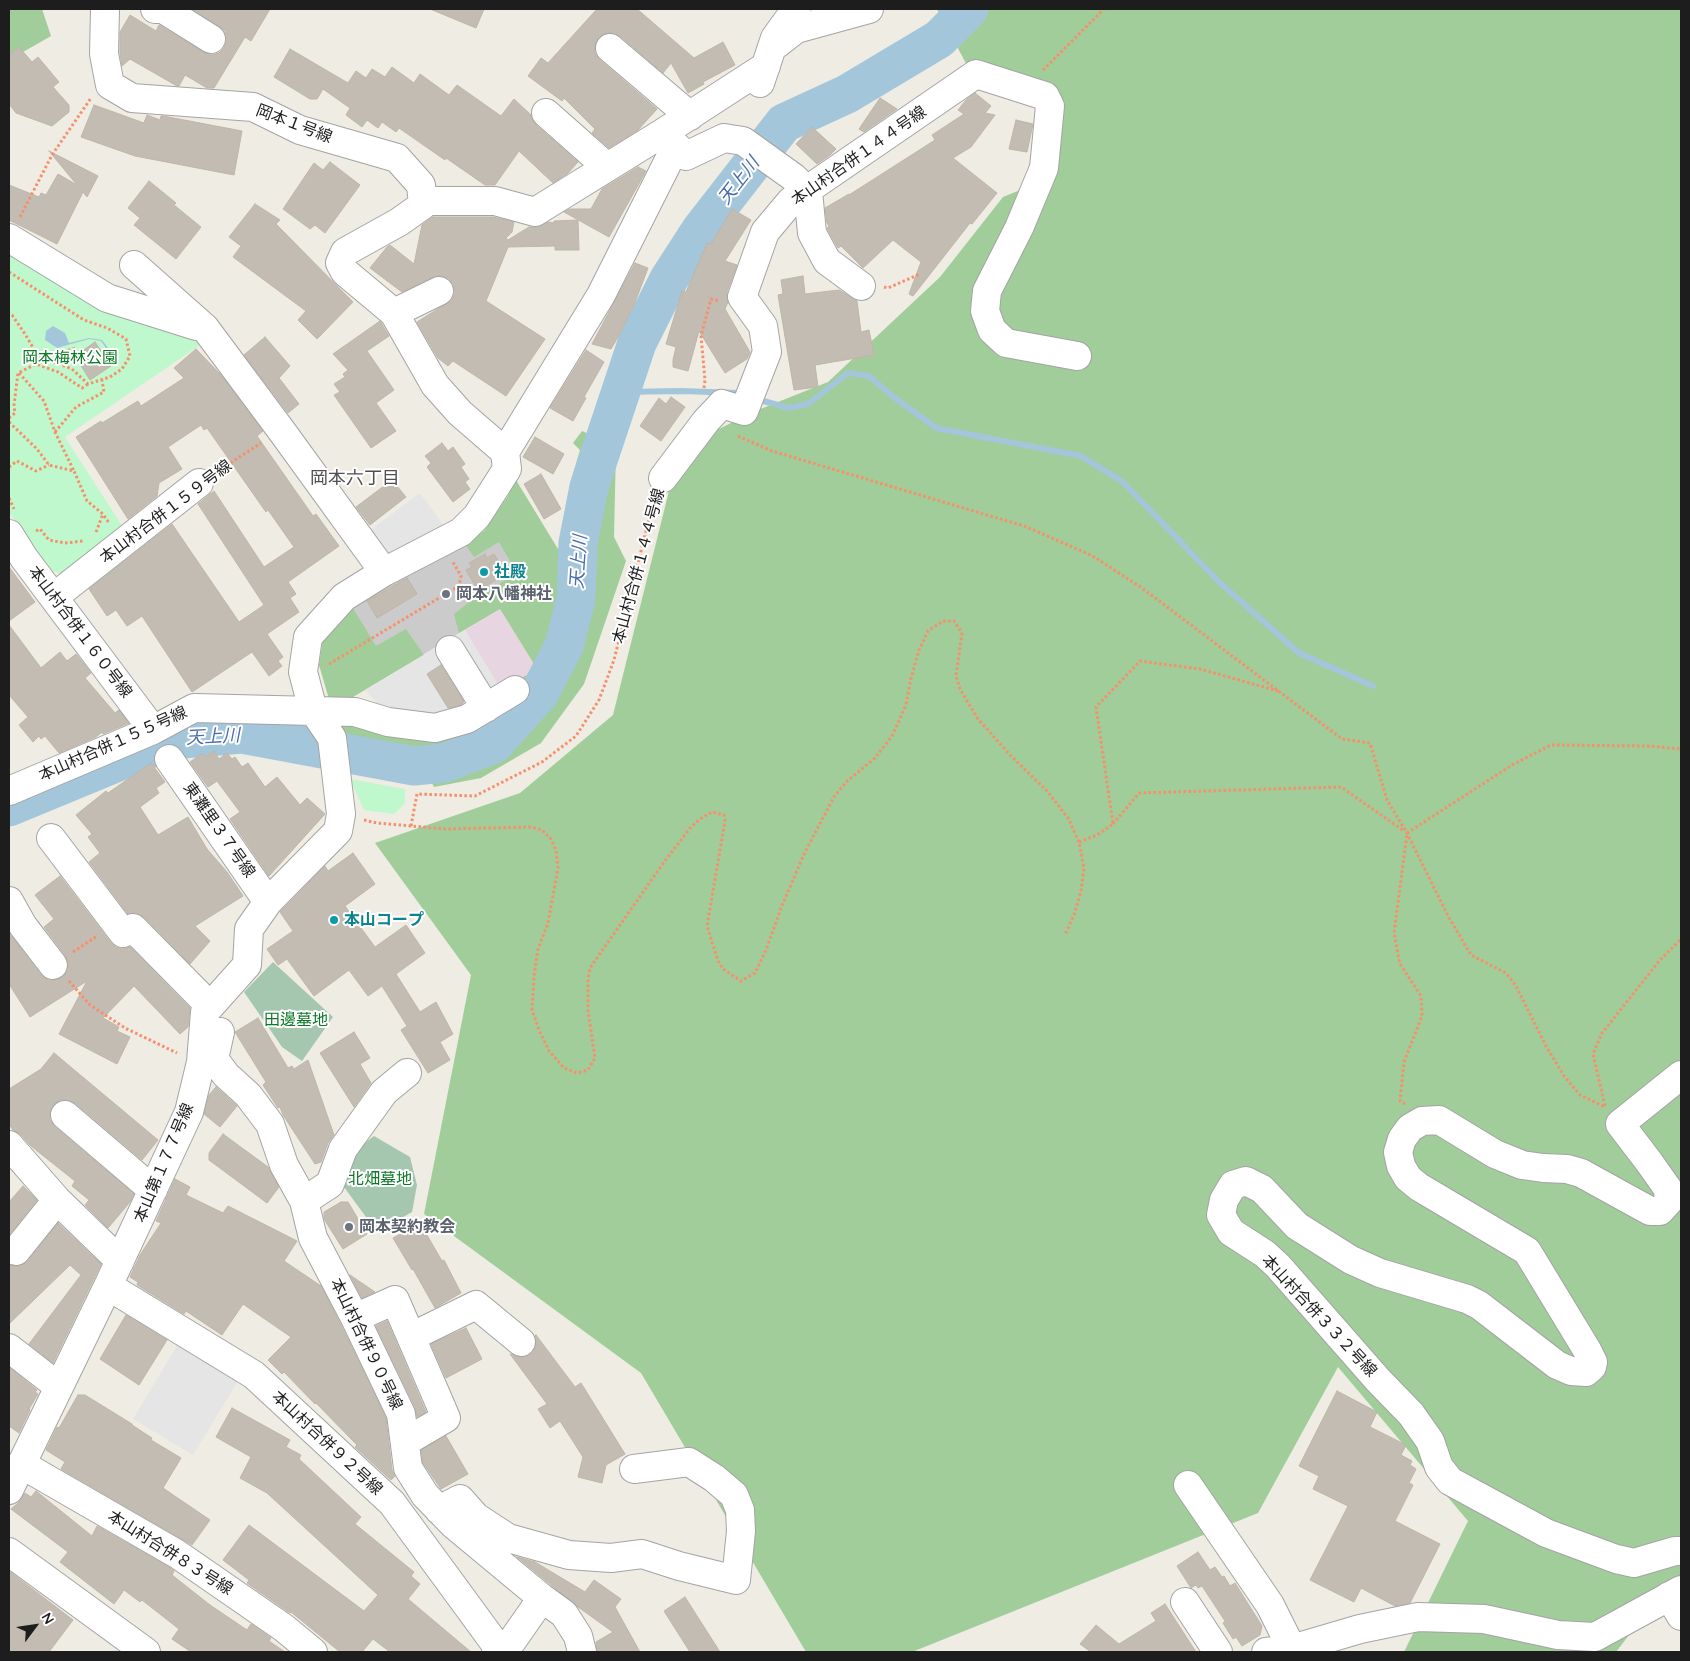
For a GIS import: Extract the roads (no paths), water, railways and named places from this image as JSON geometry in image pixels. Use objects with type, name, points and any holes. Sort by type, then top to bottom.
[{"type":"street","name":"岡本１号線","points":[[105,9],[104,54],[110,85],[132,98],[253,107],[300,130],[397,158],[421,185],[423,201]]},
{"type":"street","points":[[155,9],[163,10],[211,39]]},
{"type":"street","points":[[313,710],[303,672],[308,637],[344,597],[384,572],[460,532],[477,516],[506,469],[505,452],[601,295],[676,146],[757,92],[775,38],[796,9]]},
{"type":"street","points":[[505,452],[460,413],[435,385],[394,313],[345,272],[340,263],[345,252],[399,222],[424,205],[423,201],[495,201],[535,212],[690,116],[769,57],[796,29],[869,9]]},
{"type":"street","points":[[610,48],[690,116]]},
{"type":"street","name":"本山村合併１４４号線","points":[[663,478],[706,421],[722,404],[749,400],[767,352],[763,326],[742,297],[765,232],[791,201],[800,184],[976,74],[1045,96],[1050,106],[1044,168],[1019,228],[987,291],[985,311],[992,330],[1006,343],[1077,356]]},
{"type":"street","points":[[546,113],[608,167]]},
{"type":"street","points":[[676,146],[686,156],[724,138],[742,141],[800,184],[812,234],[827,261],[861,286]]},
{"type":"street","points":[[9,238],[107,298],[204,328]]},
{"type":"street","points":[[134,265],[204,328],[384,572]]},
{"type":"street","points":[[394,313],[439,291]]},
{"type":"street","name":"本山村合併１５９号線","points":[[54,598],[199,483]]},
{"type":"street","name":"本山村合併１６０号線","points":[[18,548],[153,730]]},
{"type":"street","points":[[450,650],[486,708]]},
{"type":"street","name":"本山村合併１５５号線","points":[[9,791],[153,730],[194,708],[355,712],[388,722],[435,728],[467,719],[515,690]]},
{"type":"street","name":"本山第１７７号線","points":[[9,1490],[18,1458],[59,1387],[189,1112],[201,1062],[205,1012],[247,965],[249,929],[268,902],[338,831],[341,814],[332,738],[313,710]]},
{"type":"street","name":"東灘里３７号線","points":[[169,759],[268,902]]},
{"type":"street","points":[[51,838],[123,934],[133,928],[214,1003]]},
{"type":"street","points":[[9,901],[23,926],[53,965]]},
{"type":"street","name":"本山村合併９０号線","points":[[214,1003],[224,1012],[214,1059],[226,1075],[248,1096],[270,1124],[284,1166],[306,1199],[313,1238],[355,1318],[401,1414],[408,1468],[425,1495],[438,1510],[542,1598],[564,1614],[578,1636],[582,1652]]},
{"type":"street","points":[[306,1199],[330,1184],[343,1148],[384,1092],[407,1073]]},
{"type":"street","name":"本山村合併３３２号線","points":[[1679,1548],[1634,1563],[1616,1559],[1546,1533],[1450,1480],[1439,1467],[1430,1441],[1411,1414],[1378,1380],[1278,1266],[1265,1254],[1231,1232],[1221,1216],[1224,1200],[1233,1185],[1246,1181],[1262,1188],[1297,1226],[1351,1260],[1380,1273],[1467,1299],[1479,1305],[1557,1365],[1571,1371],[1586,1372],[1592,1367],[1593,1362],[1527,1251],[1419,1187],[1408,1178],[1400,1166],[1398,1152],[1402,1139],[1410,1128],[1422,1121],[1440,1120],[1496,1154],[1522,1165],[1567,1169],[1581,1173],[1650,1211],[1660,1211],[1669,1201],[1668,1189],[1650,1162],[1613,1116],[1681,1075]]},
{"type":"street","points":[[65,1115],[153,1190]]},
{"type":"street","points":[[9,1145],[57,1200],[120,1261]]},
{"type":"street","points":[[306,1199],[318,1203],[346,1190]]},
{"type":"street","points":[[16,1251],[57,1200]]},
{"type":"street","name":"本山村合併９２号線","points":[[108,1286],[254,1375],[392,1504],[498,1650]]},
{"type":"street","points":[[355,1318],[395,1300],[446,1418],[405,1442]]},
{"type":"street","points":[[411,1337],[476,1305],[521,1342]]},
{"type":"street","points":[[9,1348],[59,1387]]},
{"type":"street","name":"本山村合併８３号線","points":[[18,1458],[177,1554],[284,1628],[313,1652]]},
{"type":"street","points":[[438,1510],[460,1499],[476,1518],[508,1538],[569,1555],[611,1558],[642,1554],[679,1566],[736,1580],[741,1530],[740,1510],[734,1495],[714,1478],[689,1462],[634,1470]]},
{"type":"street","points":[[1188,1485],[1270,1605],[1279,1651],[1360,1629],[1418,1617],[1484,1619],[1558,1635],[1595,1637],[1677,1601]]},
{"type":"street","points":[[9,1552],[146,1652]]},
{"type":"street","points":[[498,1650],[512,1641],[542,1598]]},
{"type":"street","points":[[1185,1602],[1218,1652]]},
{"type":"water","points":[[53,326],[65,333],[69,343],[89,338],[102,340],[115,357],[113,358],[101,341],[89,339],[57,348],[45,340],[46,331]]},
{"type":"waterway","name":"天上川","points":[[9,807],[171,740],[242,734],[414,766],[444,763],[494,744],[539,694],[564,646],[576,599],[578,543],[589,487],[637,343],[669,279],[700,231],[784,123],[847,94],[939,39],[969,9]]},
{"type":"waterway","points":[[756,399],[789,408],[808,404],[848,373],[869,376],[891,395],[936,428],[1081,456],[1123,482],[1218,581],[1299,653],[1373,686]]},
{"type":"waterway","points":[[620,392],[682,391],[737,393],[744,395]]},
{"type":"place","name":"社殿","points":[[484,572]]},
{"type":"place","name":"岡本八幡神社","points":[[446,594]]},
{"type":"place","name":"本山コープ","points":[[334,920]]},
{"type":"place","name":"岡本契約教会","points":[[349,1227]]},
{"type":"district","name":"岡本六丁目","points":[[355,479]]},
{"type":"park label","name":"岡本梅林公園","points":[[70,358]]},
{"type":"park label","name":"田邊墓地","points":[[296,1020]]},
{"type":"park label","name":"北畑墓地","points":[[380,1179]]}]
